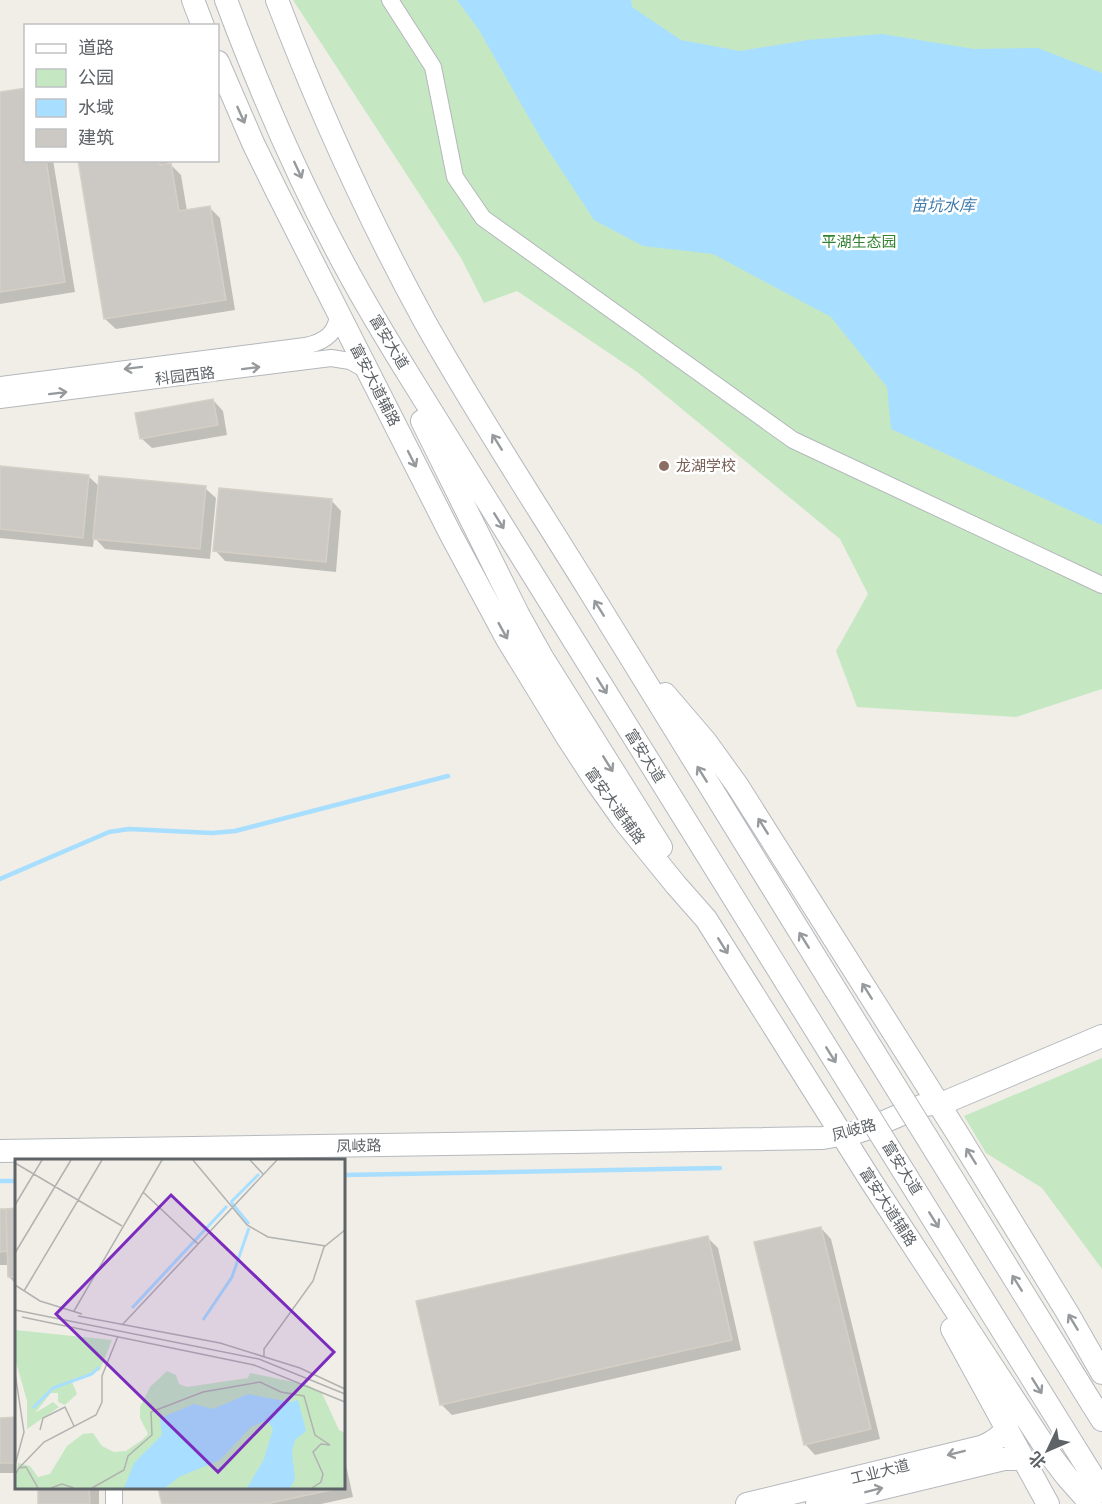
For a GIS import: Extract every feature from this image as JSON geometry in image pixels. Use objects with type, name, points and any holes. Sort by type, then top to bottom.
[{"type":"main road","points":[[193,0],[202,24]]},
{"type":"main road","name":"富安大道","points":[[226,0],[261,86],[321,220],[377,322],[1102,1491]]},
{"type":"main road","points":[[276,0],[347,168],[399,272],[456,374],[1097,1412]]},
{"type":"main road","name":"富安大道辅路","points":[[219,64],[253,143],[455,543],[507,639],[597,783],[624,821],[706,919],[871,1181],[1051,1455],[1091,1504]]},
{"type":"main road","points":[[345,267],[495,568],[542,657],[706,919]]},
{"type":"main road","points":[[625,648],[722,762],[943,1104],[1102,1373]]},
{"type":"main road","name":"凤岐路","points":[[0,1151],[107,1155],[807,1139],[846,1142],[872,1127],[921,1106],[943,1104],[1102,1036]]},
{"type":"main road","points":[[871,1181],[1048,1504]]},
{"type":"main road","name":"工业大道","points":[[747,1504],[981,1447],[1002,1436],[1007,1428]]},
{"type":"main road","name":"工业大道","points":[[817,1504],[1004,1459],[1023,1459]]},
{"type":"street","points":[[390,0],[433,67],[455,177],[483,218],[793,440],[1102,585]]},
{"type":"street","name":"科园西路","points":[[0,385],[305,346],[322,341],[330,335],[338,320],[338,311]]},
{"type":"street","name":"科园西路","points":[[0,400],[331,358],[350,362],[368,371]]},
{"type":"green space","name":"平湖生态园","points":[[293,0],[1102,0],[1102,689],[1016,717],[857,707],[836,651],[868,594],[840,539],[637,372],[517,291],[484,303],[461,258]]},
{"type":"green space","points":[[1102,1058],[1102,1269],[1042,1188],[986,1153],[964,1116]]},
{"type":"water","name":"苗坑水库","points":[[457,0],[631,0],[632,7],[681,40],[740,51],[807,40],[882,34],[974,49],[1038,48],[1102,73],[1102,525],[891,429],[887,387],[831,317],[713,254],[643,246],[594,220],[541,139],[479,30]]},
{"type":"building","points":[[24,88],[24,162],[46,162],[65,282],[0,292],[0,92]]},
{"type":"building","points":[[78,162],[160,162],[160,165],[171,163],[179,211],[210,206],[226,300],[104,319]]},
{"type":"building","points":[[213,399],[218,425],[140,439],[135,413]]},
{"type":"building","points":[[0,466],[89,475],[83,538],[0,529]]},
{"type":"building","points":[[99,476],[206,486],[200,549],[93,539]]},
{"type":"building","points":[[219,488],[332,499],[326,562],[213,551]]},
{"type":"building","points":[[15,1208],[15,1277],[8,1277],[6,1209]]},
{"type":"building","points":[[0,1209],[6,1209],[7,1251],[0,1252]]},
{"type":"building","points":[[821,1227],[871,1429],[804,1445],[754,1242]]},
{"type":"building","points":[[708,1236],[732,1340],[440,1405],[416,1301]]},
{"type":"building","points":[[15,1417],[15,1463],[0,1463],[0,1418]]},
{"type":"building","points":[[38,1489],[89,1489],[90,1504],[38,1504]]},
{"type":"building","points":[[158,1489],[335,1489],[266,1504],[162,1504]]},
{"type":"waterway","points":[[0,879],[109,832],[129,829],[212,833],[235,831],[448,776]]},
{"type":"waterway","points":[[345,1175],[720,1168]]},
{"type":"waterway","points":[[0,1181],[15,1181]]},
{"type":"place","name":"龙湖学校","points":[[664,466]]}]
